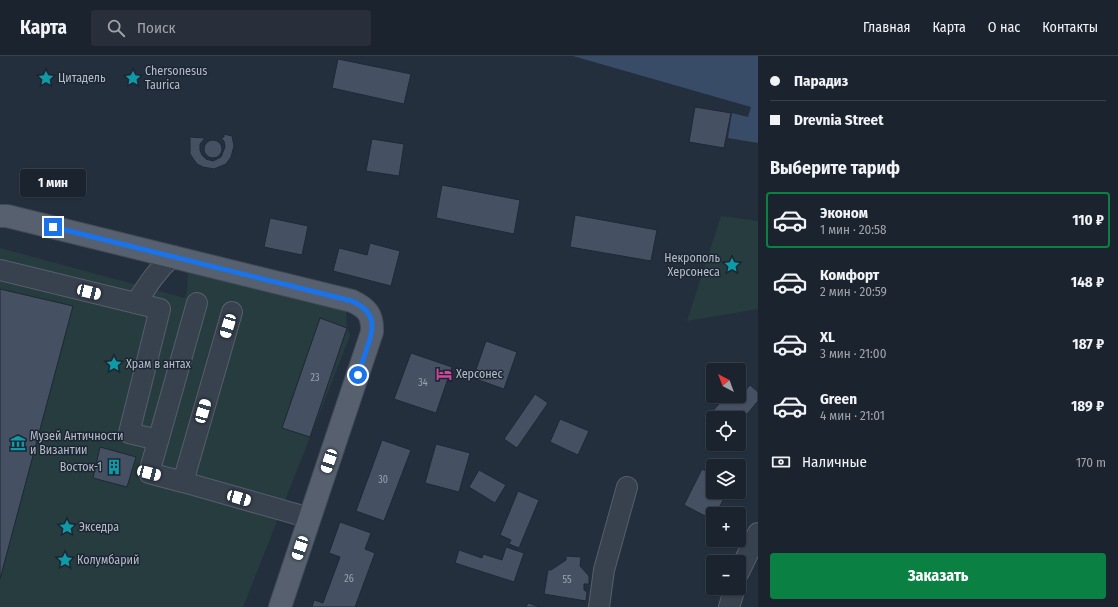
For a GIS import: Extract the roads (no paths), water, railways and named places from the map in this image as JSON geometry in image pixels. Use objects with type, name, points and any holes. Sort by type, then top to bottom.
[{"type":"main road","points":[[0,216],[8,216],[352,301],[362,305],[368,312],[373,322],[372,332],[280,607]]},
{"type":"lane","points":[[136,303],[154,276],[173,256]]},
{"type":"lane","points":[[0,270],[160,309],[129,433],[158,440]]},
{"type":"lane","points":[[198,303],[149,473],[310,518]]},
{"type":"lane","points":[[183,482],[232,312]]},
{"type":"lane","points":[[599,607],[604,570],[627,487]]},
{"type":"lane","points":[[746,558],[758,533]]},
{"type":"lane","points":[[729,607],[733,595]]},
{"type":"water","points":[[573,56],[758,56],[758,143],[728,138],[732,113],[748,117],[751,107]]},
{"type":"place","name":"Цитадель","points":[[46,78]]},
{"type":"place","name":"Chersonesus Taurica","points":[[133,78]]},
{"type":"place","name":"Некрополь Херсонеса","points":[[732,265]]},
{"type":"place","name":"Храм в антах","points":[[114,364]]},
{"type":"place","name":"Херсонес","points":[[444,374]]},
{"type":"place","name":"Музей Античности и Византии","points":[[18,443]]},
{"type":"place","name":"Восток-1","points":[[114,467]]},
{"type":"place","name":"Экседра","points":[[67,527]]},
{"type":"place","name":"Колумбарий","points":[[65,560]]}]
